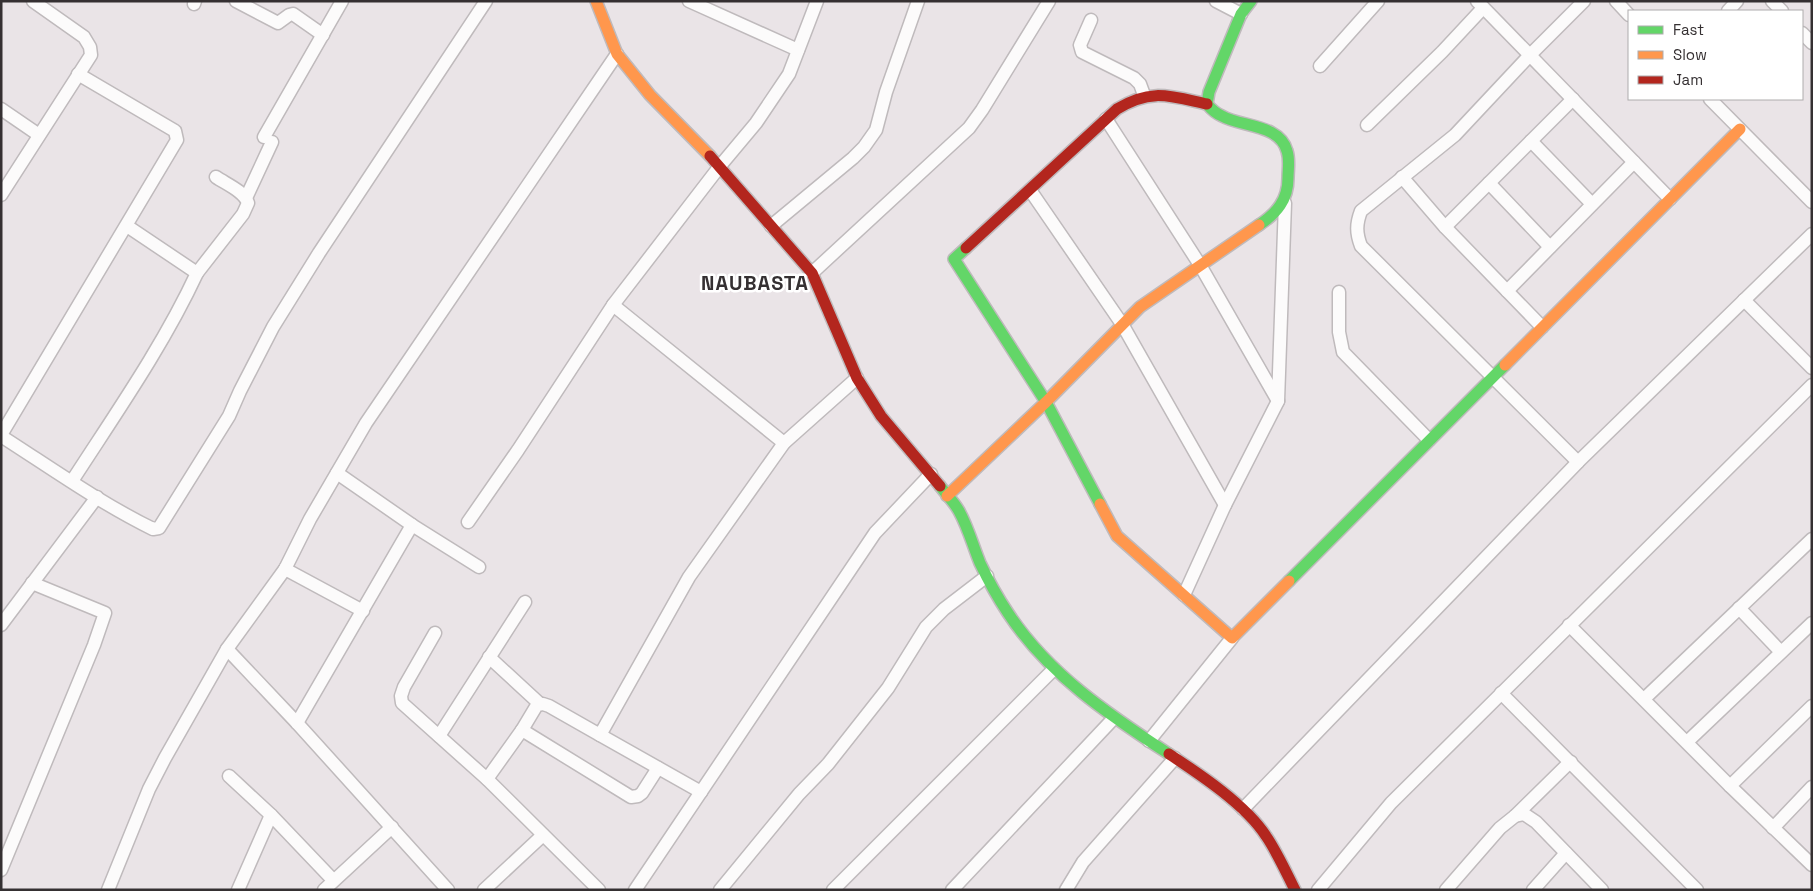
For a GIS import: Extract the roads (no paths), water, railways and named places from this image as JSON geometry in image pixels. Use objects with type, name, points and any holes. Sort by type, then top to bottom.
[{"type":"street","points":[[1,195],[91,55],[84,37],[33,1]]},
{"type":"street","points":[[236,1],[278,22],[293,14],[323,35]]},
{"type":"street","points":[[246,198],[268,139],[342,1]]},
{"type":"street","points":[[78,74],[175,131],[177,140],[1,435],[96,497],[153,529],[159,528],[229,416],[278,318],[486,1]]},
{"type":"street","points":[[596,1],[617,54],[650,95],[720,166],[812,273],[857,378],[881,416],[931,474],[958,510],[987,576],[1008,613],[1054,669],[1082,693],[1114,718],[1175,758],[1244,809],[1266,835],[1295,890]]},
{"type":"street","points":[[689,1],[705,5],[798,50]]},
{"type":"street","points":[[468,522],[613,306],[720,166],[756,123],[789,74],[817,1]]},
{"type":"street","points":[[771,226],[854,158],[876,130],[886,92],[918,1]]},
{"type":"street","points":[[812,273],[970,128],[1049,1]]},
{"type":"street","points":[[1216,1],[1241,14]]},
{"type":"street","points":[[1207,104],[1209,92],[1241,14],[1251,1]]},
{"type":"street","points":[[1320,66],[1378,1]]},
{"type":"street","points":[[1578,462],[1361,246],[1356,229],[1360,211],[1455,135],[1584,1]]},
{"type":"street","points":[[1616,1],[1628,15]]},
{"type":"street","points":[[1772,1],[1781,10]]},
{"type":"street","points":[[1366,125],[1442,52],[1480,5],[1670,199]]},
{"type":"street","points":[[1091,20],[1080,45],[1082,52],[1134,78],[1140,84],[1144,95]]},
{"type":"street","points":[[1803,34],[1812,43]]},
{"type":"street","points":[[108,890],[149,789],[164,758],[227,649],[285,569],[310,519],[366,423],[617,54]]},
{"type":"street","points":[[1184,595],[1225,505],[1278,401],[1285,203],[1288,192],[1288,153],[1282,140],[1268,131],[1214,113],[1207,104],[1157,95],[1144,95],[1131,99],[1106,119],[954,259],[1046,402],[1117,536],[1232,638]]},
{"type":"street","points":[[1445,227],[1573,99]]},
{"type":"street","points":[[1711,100],[1812,202]]},
{"type":"street","points":[[1,109],[39,135]]},
{"type":"street","points":[[1106,119],[1200,265],[1278,401]]},
{"type":"street","points":[[1149,741],[1232,638],[1740,129]]},
{"type":"street","points":[[1531,141],[1592,204]]},
{"type":"street","points":[[1507,291],[1634,162]]},
{"type":"street","points":[[72,481],[146,369],[188,294],[197,273],[243,214],[248,204],[246,198],[216,177]]},
{"type":"street","points":[[1402,177],[1445,227],[1542,327]]},
{"type":"street","points":[[1488,183],[1550,247]]},
{"type":"street","points":[[1030,190],[1122,324],[1225,505]]},
{"type":"street","points":[[947,496],[1046,402],[1140,306],[1269,218],[1285,203]]},
{"type":"street","points":[[127,226],[197,273]]},
{"type":"street","points":[[1244,809],[1578,462],[1812,234]]},
{"type":"street","points":[[1338,292],[1343,352],[1429,440]]},
{"type":"street","points":[[1744,300],[1812,368]]},
{"type":"street","points":[[613,306],[784,443]]},
{"type":"street","points":[[600,735],[689,577],[784,443],[857,378]]},
{"type":"street","points":[[1318,890],[1391,803],[1500,692],[1812,385]]},
{"type":"street","points":[[337,472],[412,525],[479,567]]},
{"type":"street","points":[[635,890],[876,533],[931,474]]},
{"type":"street","points":[[1,625],[96,497]]},
{"type":"street","points":[[297,723],[412,525]]},
{"type":"street","points":[[1644,699],[1812,539]]},
{"type":"street","points":[[285,569],[363,611]]},
{"type":"street","points":[[720,890],[799,794],[828,764],[882,695],[926,628],[944,609],[987,576]]},
{"type":"street","points":[[1,870],[94,645],[105,613],[32,582]]},
{"type":"street","points":[[438,736],[525,602]]},
{"type":"street","points":[[1739,608],[1781,652]]},
{"type":"street","points":[[1687,742],[1812,622]]},
{"type":"street","points":[[1569,625],[1812,865]]},
{"type":"street","points":[[435,633],[404,687],[400,700],[487,779],[599,890]]},
{"type":"street","points":[[227,649],[297,723],[448,890]]},
{"type":"street","points":[[489,657],[540,704],[549,706],[700,792]]},
{"type":"street","points":[[833,890],[1054,669]]},
{"type":"street","points":[[1500,692],[1697,890]]},
{"type":"street","points":[[487,779],[522,730],[533,710],[540,704]]},
{"type":"street","points":[[1730,786],[1812,706]]},
{"type":"street","points":[[952,890],[1114,718]]},
{"type":"street","points":[[522,730],[631,797],[642,793],[658,768]]},
{"type":"street","points":[[1066,890],[1083,862],[1175,758]]},
{"type":"street","points":[[1446,890],[1500,828],[1515,816],[1570,762]]},
{"type":"street","points":[[229,776],[272,815],[328,885],[392,827]]},
{"type":"street","points":[[1773,828],[1812,787]]},
{"type":"street","points":[[1515,816],[1524,814],[1536,822],[1602,890]]},
{"type":"street","points":[[238,890],[272,815]]},
{"type":"street","points":[[484,890],[543,835]]},
{"type":"street","points":[[1533,890],[1566,853]]},
{"type":"district","name":"NAUBASTA","points":[[755,283]]}]
